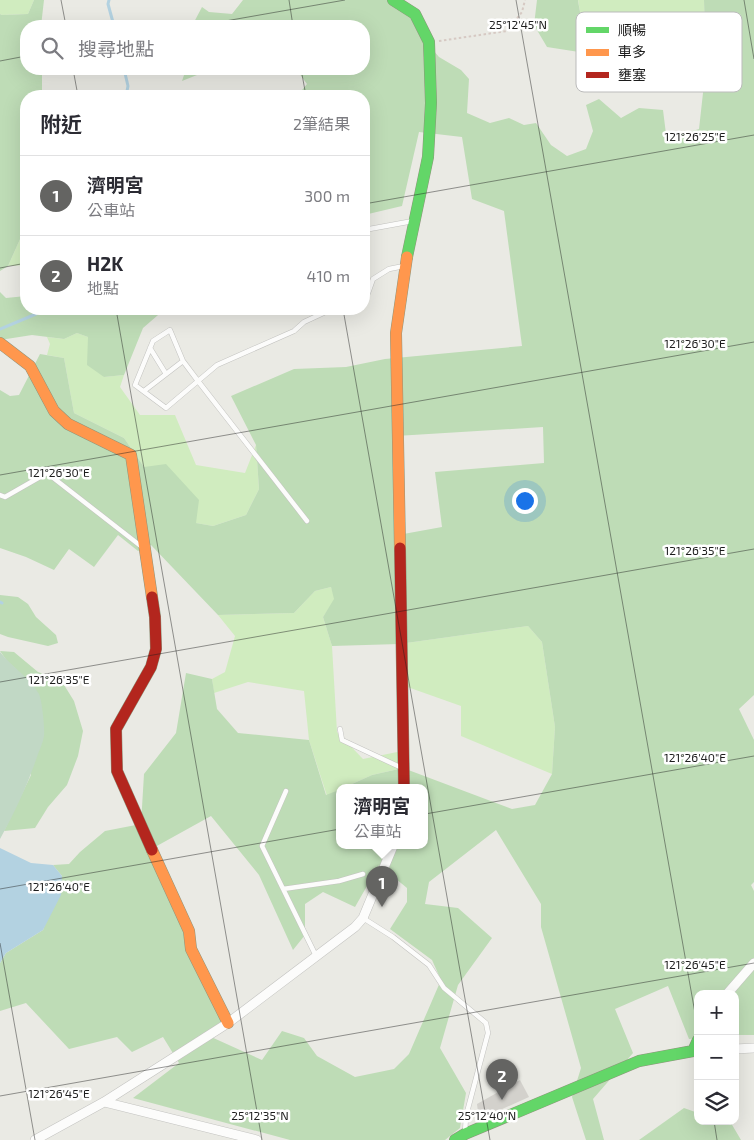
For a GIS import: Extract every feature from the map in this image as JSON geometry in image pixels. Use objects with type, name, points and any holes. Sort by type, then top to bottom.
[{"type":"street","points":[[393,0],[415,14],[429,42],[432,102],[428,157],[405,266],[396,333],[404,784]]},
{"type":"street","points":[[0,343],[30,366],[54,411],[68,424],[131,455],[155,617],[156,648],[151,667],[116,729],[117,771],[188,930],[191,949],[228,1023]]},
{"type":"street","points":[[35,1140],[104,1102],[228,1023],[355,927],[364,918],[392,849]]},
{"type":"street","points":[[730,990],[754,963]]},
{"type":"street","points":[[460,1137],[639,1061],[694,1047]]},
{"type":"street","points":[[739,1049],[754,1048]]},
{"type":"street","points":[[104,1102],[257,1140]]},
{"type":"lane","points":[[370,229],[414,221]]},
{"type":"lane","points":[[370,287],[373,279],[389,269],[405,266]]},
{"type":"lane","points":[[307,521],[198,380],[182,361],[170,330],[153,341],[135,385],[166,408],[198,380],[217,365],[294,331],[304,322],[319,315]]},
{"type":"lane","points":[[150,348],[166,374]]},
{"type":"lane","points":[[144,391],[182,361]]},
{"type":"lane","points":[[0,495],[5,497],[48,473],[144,548]]},
{"type":"lane","points":[[340,728],[342,740],[403,768]]},
{"type":"lane","points":[[286,790],[262,846],[316,956]]},
{"type":"lane","points":[[283,889],[339,881],[363,874]]},
{"type":"lane","points":[[364,918],[393,937],[429,966],[444,988],[486,1023],[488,1033],[460,1137]]},
{"type":"path","points":[[429,42],[507,31],[522,12],[526,0]]},
{"type":"green space","points":[[0,0],[34,0],[28,14],[2,15],[0,14]]},
{"type":"green space","points":[[34,0],[44,0],[42,20],[20,20],[20,75],[42,75],[42,90],[20,90],[20,239],[8,266],[0,271],[0,14],[28,14]]},
{"type":"green space","points":[[243,0],[389,0],[412,10],[427,43],[439,57],[461,70],[469,79],[467,113],[490,123],[509,118],[524,125],[536,123],[551,145],[567,156],[586,149],[593,131],[586,105],[599,99],[621,118],[639,108],[663,110],[666,134],[680,135],[699,129],[703,92],[742,92],[742,12],[704,12],[704,0],[754,0],[754,695],[739,709],[754,740],[754,882],[751,885],[754,891],[754,1035],[739,1035],[739,990],[694,990],[694,1038],[689,1039],[668,986],[615,1009],[633,1053],[593,1099],[604,1140],[586,1140],[572,1097],[581,1068],[541,927],[541,904],[496,830],[429,882],[425,904],[458,908],[492,938],[458,985],[440,1048],[466,1093],[460,1128],[445,1140],[290,1140],[133,1098],[179,1063],[163,1037],[132,1052],[117,1037],[69,1049],[26,1003],[0,1011],[0,963],[6,953],[43,930],[62,876],[53,865],[69,864],[105,831],[141,824],[144,774],[176,733],[186,673],[212,679],[217,709],[238,733],[309,740],[326,795],[336,791],[336,849],[428,849],[428,784],[352,784],[372,775],[403,768],[512,809],[535,805],[552,774],[555,727],[542,642],[528,626],[399,644],[332,646],[323,617],[334,599],[331,587],[315,591],[294,613],[218,615],[151,545],[138,551],[118,535],[94,567],[69,549],[54,570],[0,548],[0,390],[10,396],[19,395],[40,354],[64,358],[74,413],[124,438],[144,467],[166,464],[199,500],[196,523],[213,526],[246,515],[259,489],[256,445],[231,396],[294,369],[346,367],[385,359],[522,346],[504,211],[472,199],[462,137],[419,132],[402,206],[370,214],[370,90],[302,90],[307,84],[300,75],[370,75],[370,20],[195,20],[202,7],[209,12],[232,14]],"holes":[[[543,427],[544,463],[435,472],[442,527],[398,535],[396,436]],[[211,816],[259,875],[293,950],[305,935],[305,904],[323,892],[355,907],[379,865],[407,888],[407,902],[390,929],[432,960],[441,980],[409,1054],[394,1069],[355,1077],[317,1056],[304,1038],[282,1031],[262,1060],[209,1036],[225,1020],[155,847]]]},
{"type":"green space","points":[[537,0],[578,0],[580,12],[576,12],[576,52],[547,47],[534,25]]},
{"type":"green space","points":[[578,0],[704,0],[704,12],[580,12]]},
{"type":"green space","points":[[184,75],[197,75],[182,81]]},
{"type":"green space","points":[[20,239],[20,265],[8,266]]},
{"type":"green space","points":[[0,292],[6,298],[20,297],[20,315],[158,315],[143,328],[124,375],[104,377],[87,365],[88,337],[77,333],[64,339],[32,335],[0,340]]},
{"type":"green space","points":[[77,333],[88,337],[104,377],[124,375],[120,387],[140,415],[175,415],[196,465],[245,473],[256,445],[259,489],[246,515],[213,526],[196,523],[144,467],[124,438],[74,413],[64,358],[47,355],[50,344],[47,337],[64,339]]},
{"type":"green space","points":[[331,587],[335,599],[323,617],[332,646],[337,732],[363,759],[402,751],[403,768],[372,775],[352,784],[336,784],[336,792],[327,796],[309,740],[304,691],[248,682],[214,693],[212,679],[225,672],[235,636],[218,615],[294,613],[315,591]]},
{"type":"green space","points":[[0,595],[18,597],[28,604],[36,617],[56,635],[58,643],[48,646],[0,634]]},
{"type":"green space","points":[[528,626],[542,642],[555,727],[552,774],[461,736],[461,706],[399,684],[399,644]]},
{"type":"green space","points":[[0,651],[14,652],[38,672],[61,680],[74,701],[83,731],[78,756],[67,785],[48,807],[35,828],[4,831],[31,775],[18,671]]},
{"type":"green space","points":[[0,652],[30,682],[39,694],[44,721],[44,736],[26,787],[0,839]]},
{"type":"green space","points":[[684,1108],[694,1112],[694,1125],[732,1125],[741,1140],[639,1140]]},
{"type":"water","points":[[0,848],[31,863],[53,865],[62,876],[61,895],[43,930],[6,953],[0,963]]},
{"type":"building","points":[[520,1080],[529,1097],[482,1118],[478,1112],[477,1104]]},
{"type":"waterway","points":[[109,0],[108,4],[112,20]]},
{"type":"waterway","points":[[125,75],[127,90]]},
{"type":"waterway","points":[[0,329],[33,315]]},
{"type":"traffic: fast","points":[[393,0],[415,14],[429,42],[431,103],[428,157],[407,257]]},
{"type":"traffic: fast","points":[[455,1140],[465,1134],[639,1061],[693,1051],[694,1049]]},
{"type":"traffic: slow","points":[[400,548],[396,333],[407,257]]},
{"type":"traffic: slow","points":[[0,343],[30,366],[54,411],[68,424],[131,455],[152,597]]},
{"type":"traffic: slow","points":[[152,850],[189,931],[191,949],[228,1023]]},
{"type":"traffic: jam","points":[[400,548],[404,784]]},
{"type":"traffic: jam","points":[[152,597],[156,649],[151,667],[116,729],[117,771],[152,850]]},
{"type":"place","name":"濟明宮","points":[[382,907]]},
{"type":"place","name":"H2K","points":[[502,1100]]}]
